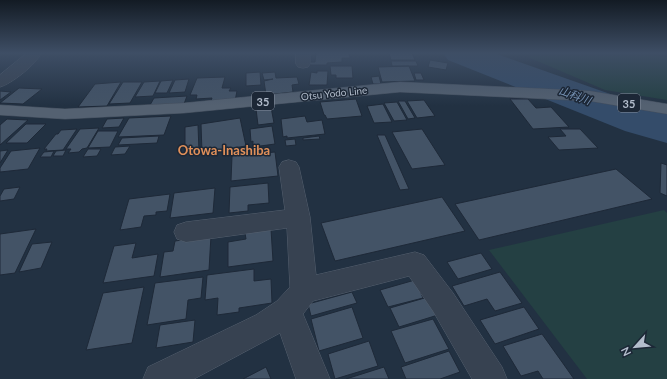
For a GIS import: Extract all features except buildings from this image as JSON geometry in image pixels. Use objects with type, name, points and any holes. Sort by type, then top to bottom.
[{"type":"main road","name":"Otsu Yodo Line","points":[[0,110],[65,114],[184,108],[400,87],[590,96],[667,109]]},
{"type":"street","points":[[0,82],[16,71]]},
{"type":"street","points":[[288,167],[298,217],[296,301],[313,379]]},
{"type":"street","points":[[186,232],[298,217]]},
{"type":"street","points":[[160,379],[267,325],[296,301],[415,263],[443,302],[490,379]]},
{"type":"green space","points":[[560,71],[667,71],[667,100],[605,90]]},
{"type":"green space","points":[[664,210],[667,213],[667,379],[587,379],[489,250]]},
{"type":"waterway","name":"山科川","points":[[507,71],[641,121],[667,129]]},
{"type":"district","name":"Otowa-Inashiba","points":[[224,150]]}]
